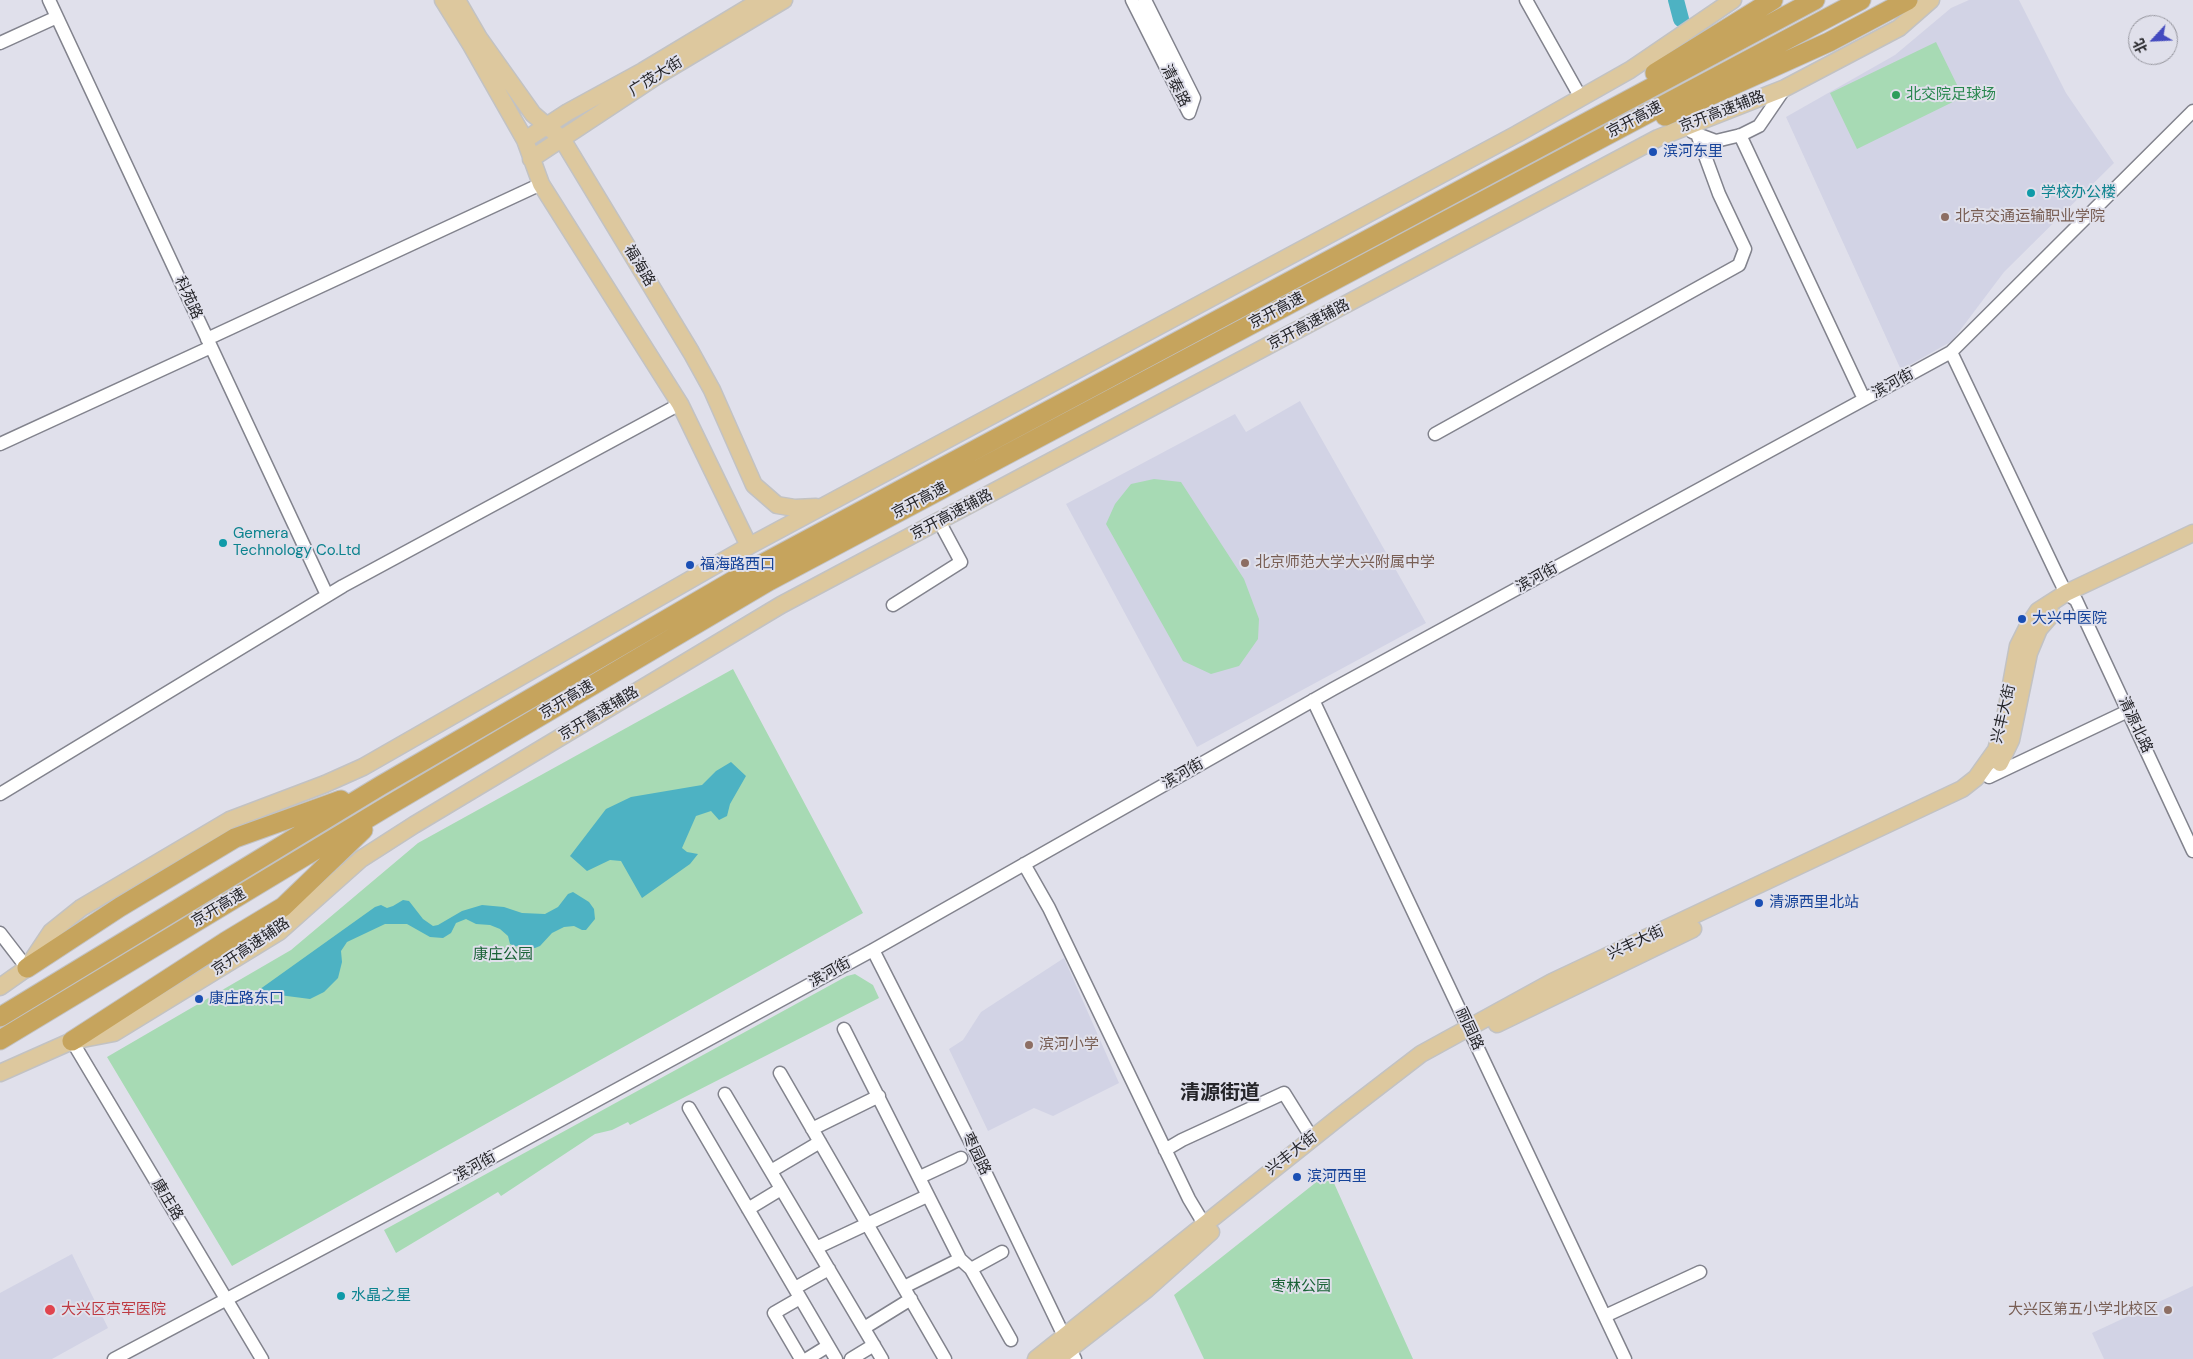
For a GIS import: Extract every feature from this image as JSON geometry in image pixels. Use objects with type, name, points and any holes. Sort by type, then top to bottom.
[{"type":"highway","points":[[1722,40],[1774,0]]},
{"type":"highway","points":[[1722,40],[1814,0]]},
{"type":"highway","points":[[1741,74],[1861,0]]},
{"type":"highway","points":[[1741,74],[1829,42],[1908,0]]},
{"type":"highway","name":"京开高速","points":[[0,1017],[380,786],[760,565],[1562,134],[1674,59],[1722,40]]},
{"type":"highway","name":"京开高速","points":[[0,1040],[388,806],[769,581],[1572,154],[1697,104],[1741,74]]},
{"type":"highway","points":[[28,968],[120,907],[235,838],[380,786]]},
{"type":"highway","points":[[72,1041],[217,947],[283,907],[388,806]]},
{"type":"main road","points":[[443,0],[525,140],[541,184],[680,404],[749,546]]},
{"type":"main road","name":"福海路","points":[[457,0],[479,38],[533,114],[562,139],[692,352],[712,390],[754,485],[777,505],[795,508],[823,506]]},
{"type":"main road","name":"广茂大街","points":[[525,140],[568,112],[643,71],[761,0]]},
{"type":"main road","name":"广茂大街","points":[[531,159],[656,77],[784,0]]},
{"type":"main road","points":[[0,988],[28,968],[51,932],[81,908],[230,820],[326,784],[363,767],[749,546],[1517,134],[1630,70],[1674,59],[1708,16],[1733,0]]},
{"type":"main road","name":"京开高速辅路","points":[[0,1073],[72,1041],[114,1033],[279,932],[361,859],[414,825],[781,605],[1648,143],[1681,128],[1697,104],[1753,100],[1785,88],[1899,28],[1931,0]]},
{"type":"main road","name":"兴丰大街","points":[[1067,1351],[1204,1224],[1421,1054],[1959,801],[1977,789],[2002,760],[2011,740],[2029,653],[2039,628],[2048,616],[2071,597],[2193,533]]},
{"type":"main road","name":"兴丰大街","points":[[1036,1359],[1067,1351],[1146,1290],[1207,1235],[1414,1071],[1452,1047],[1470,1032],[1552,982],[1962,789],[1976,778],[1996,750],[2004,723],[2018,646],[2038,611],[2193,544]]},
{"type":"street","name":"科苑路","points":[[49,0],[327,595]]},
{"type":"street","name":"清泰路","points":[[1132,0],[1189,113],[1194,98],[1145,0]]},
{"type":"street","points":[[1526,0],[1581,98]]},
{"type":"street","points":[[0,44],[57,17]]},
{"type":"street","points":[[1681,128],[1716,141],[1741,135],[1759,126],[1785,88]]},
{"type":"street","name":"滨河街","points":[[114,1359],[434,1189],[873,950],[1313,700],[1951,352],[2193,111]]},
{"type":"street","points":[[1435,434],[1739,265],[1745,249],[1719,194],[1697,134]]},
{"type":"street","points":[[1741,135],[1864,399]]},
{"type":"street","points":[[0,444],[541,184]]},
{"type":"street","name":"清源北路","points":[[1951,352],[2128,711],[2193,851]]},
{"type":"street","points":[[0,794],[327,595],[680,404]]},
{"type":"street","points":[[893,604],[962,562],[939,521]]},
{"type":"street","name":"丽园路","points":[[1313,700],[1625,1359]]},
{"type":"street","points":[[1989,776],[2128,711]]},
{"type":"street","points":[[1024,864],[1050,908],[1137,1094],[1189,1199],[1204,1224]]},
{"type":"street","points":[[0,932],[28,968]]},
{"type":"street","name":"枣园路","points":[[873,950],[975,1151],[1067,1351]]},
{"type":"street","points":[[844,1029],[960,1259],[971,1269],[1012,1340]]},
{"type":"street","name":"康庄路","points":[[72,1041],[262,1359]]},
{"type":"street","points":[[780,1073],[945,1359]]},
{"type":"street","points":[[1165,1150],[1182,1140],[1284,1093],[1312,1138]]},
{"type":"street","points":[[725,1094],[882,1359]]},
{"type":"street","points":[[812,1128],[879,1096]]},
{"type":"street","points":[[689,1108],[836,1359]]},
{"type":"street","points":[[771,1171],[820,1142]]},
{"type":"street","points":[[920,1178],[961,1158]]},
{"type":"street","points":[[748,1209],[781,1189]]},
{"type":"street","points":[[816,1248],[927,1196]]},
{"type":"street","points":[[971,1269],[1002,1252]]},
{"type":"street","points":[[904,1288],[960,1259]]},
{"type":"street","points":[[802,1359],[774,1313],[829,1269]]},
{"type":"street","points":[[1605,1316],[1700,1272]]},
{"type":"street","points":[[864,1328],[911,1299]]},
{"type":"street","points":[[851,1359],[874,1345]]},
{"type":"street","points":[[807,1359],[828,1346]]},
{"type":"shaded area","name":"北京交通运输职业学院","points":[[1969,0],[2019,0],[2066,93],[2114,163],[2004,272],[1952,341],[1901,370],[1786,117],[1895,55],[1951,8]]},
{"type":"shaded area","name":"北京师范大学大兴附属中学","points":[[1300,401],[1426,623],[1197,747],[1066,504],[1235,414],[1246,432]]},
{"type":"shaded area","name":"滨河小学","points":[[1064,958],[1119,1083],[1053,1116],[1034,1108],[988,1131],[949,1049],[963,1040],[981,1012]]},
{"type":"shaded area","name":"大兴区京军医院","points":[[72,1254],[108,1328],[52,1359],[0,1359],[0,1293]]},
{"type":"shaded area","name":"大兴区第五小学北校区","points":[[2193,1286],[2193,1359],[2104,1359],[2092,1333]]},
{"type":"green space","name":"北交院足球场","points":[[1936,42],[1963,97],[1857,149],[1830,93]]},
{"type":"green space","points":[[1154,479],[1181,482],[1244,579],[1259,619],[1258,639],[1239,666],[1211,674],[1183,661],[1106,524],[1115,504],[1131,484]]},
{"type":"green space","name":"康庄公园","points":[[733,669],[863,913],[232,1266],[107,1057],[291,950],[418,843]]},
{"type":"green space","points":[[855,974],[873,985],[879,998],[630,1125],[628,1122],[612,1130],[595,1134],[501,1196],[498,1192],[396,1253],[384,1230],[847,976]]},
{"type":"green space","name":"枣林公园","points":[[1329,1172],[1413,1359],[1204,1359],[1174,1295]]},
{"type":"water","points":[[731,762],[746,776],[730,804],[727,816],[719,820],[711,811],[696,816],[682,848],[687,852],[698,854],[690,864],[642,898],[621,861],[610,860],[587,871],[570,856],[606,809],[631,797],[702,785],[716,771]]},
{"type":"water","points":[[573,892],[589,902],[594,909],[595,919],[586,930],[574,926],[564,927],[552,933],[540,946],[535,948],[510,944],[508,936],[500,929],[490,925],[476,924],[466,919],[456,923],[451,933],[443,938],[430,937],[407,924],[385,924],[347,942],[341,951],[342,962],[338,978],[324,992],[310,999],[256,992],[375,907],[381,905],[387,908],[403,900],[409,901],[423,919],[433,926],[462,911],[482,905],[504,907],[522,913],[545,914],[558,907],[568,894]]},
{"type":"waterway","points":[[1676,0],[1681,19]]},
{"type":"place","name":"北交院足球场","points":[[1896,95]]},
{"type":"place","name":"滨河东里","points":[[1653,152]]},
{"type":"place","name":"学校办公楼","points":[[2031,193]]},
{"type":"place","name":"北京交通运输职业学院","points":[[1945,217]]},
{"type":"place","name":"Gemera Technology Co.Ltd","points":[[223,543]]},
{"type":"place","name":"北京师范大学大兴附属中学","points":[[1245,563]]},
{"type":"place","name":"福海路西口","points":[[690,565]]},
{"type":"place","name":"大兴中医院","points":[[2022,619]]},
{"type":"place","name":"清源西里北站","points":[[1759,903]]},
{"type":"place","name":"康庄路东口","points":[[199,999]]},
{"type":"place","name":"滨河小学","points":[[1029,1045]]},
{"type":"place","name":"滨河西里","points":[[1297,1177]]},
{"type":"place","name":"水晶之星","points":[[341,1296]]},
{"type":"place","name":"大兴区京军医院","points":[[50,1310]]},
{"type":"place","name":"大兴区第五小学北校区","points":[[2168,1310]]},
{"type":"district","name":"清源街道","points":[[1220,1094]]}]
